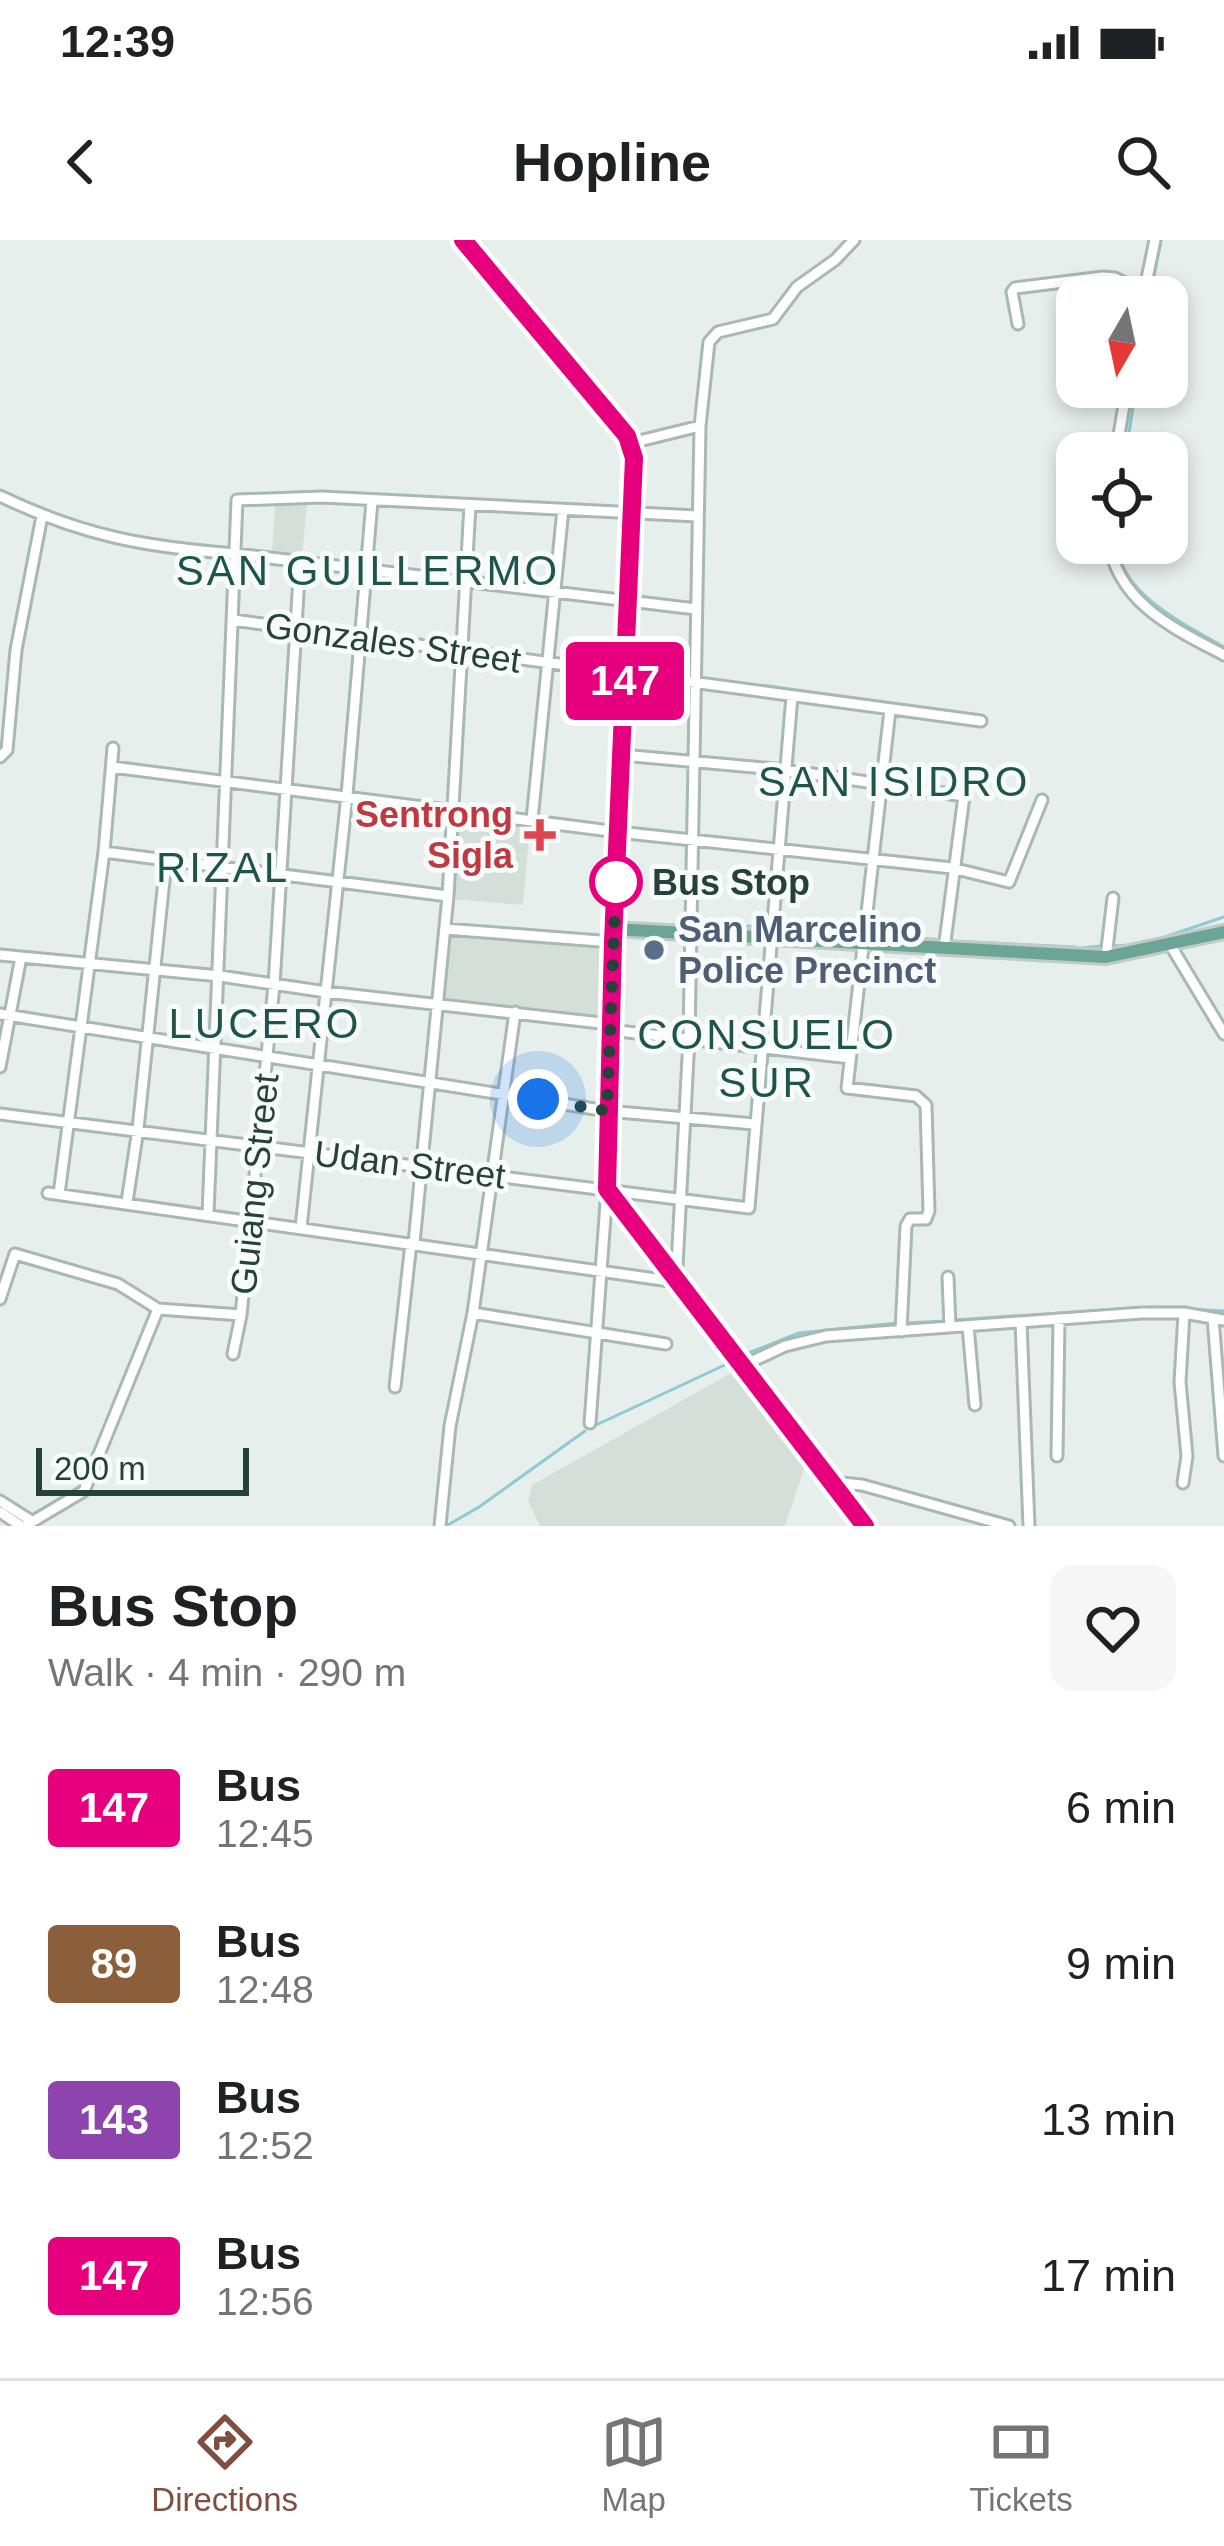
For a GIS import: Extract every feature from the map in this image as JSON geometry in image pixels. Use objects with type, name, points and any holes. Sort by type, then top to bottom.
[{"type":"main road","points":[[463,240],[631,443],[635,464],[613,936],[607,1189],[866,1526]]},
{"type":"main road","points":[[615,905],[637,930]]},
{"type":"main road","points":[[613,936],[637,930],[691,931],[1106,957],[1224,932]]},
{"type":"street","points":[[113,748],[90,963],[53,1193],[675,1279],[688,1038],[700,426],[709,342],[718,332],[778,315],[796,287],[854,240]]},
{"type":"street","points":[[1148,276],[1155,240]]},
{"type":"street","points":[[1018,325],[1015,288],[1056,283]]},
{"type":"street","points":[[631,443],[700,426]]},
{"type":"street","points":[[0,496],[42,516],[115,540],[162,549],[696,609]]},
{"type":"street","points":[[208,1214],[237,500],[372,501],[697,517]]},
{"type":"street","points":[[301,1228],[347,795],[372,501]]},
{"type":"street","points":[[395,1388],[439,1003],[470,505]]},
{"type":"street","points":[[532,820],[563,509]]},
{"type":"street","points":[[0,757],[7,751],[16,650],[42,516]]},
{"type":"street","name":"Guiang Street","points":[[158,1309],[241,1315],[274,985],[300,561]]},
{"type":"street","points":[[1115,564],[1135,599],[1168,625],[1224,655]]},
{"type":"street","name":"Gonzales Street","points":[[233,620],[981,721]]},
{"type":"street","points":[[5,1014],[607,1111],[754,1124],[792,696]]},
{"type":"street","points":[[890,710],[847,1088],[916,1096],[926,1105],[929,1211],[926,1219],[910,1219],[905,1226],[901,1327]]},
{"type":"street","points":[[622,755],[785,770],[964,796],[944,949]]},
{"type":"street","points":[[112,767],[618,832],[952,868],[1009,882],[1042,800]]},
{"type":"street","points":[[104,852],[448,896]]},
{"type":"street","points":[[127,1202],[139,1129],[166,861]]},
{"type":"street","points":[[1106,957],[1113,898]]},
{"type":"street","points":[[445,928],[613,936]]},
{"type":"street","points":[[1172,946],[1224,1034]]},
{"type":"street","points":[[0,955],[220,976],[850,1058]]},
{"type":"street","points":[[0,1067],[5,1014],[21,958]]},
{"type":"street","points":[[440,1526],[450,1426],[473,1313],[515,1012]]},
{"type":"street","name":"Udan Street","points":[[0,1114],[749,1208],[754,1124]]},
{"type":"street","points":[[590,1423],[607,1189]]},
{"type":"street","points":[[0,1299],[3,1272],[15,1254],[118,1284],[158,1309],[84,1491],[25,1524]]},
{"type":"street","points":[[948,1277],[950,1322]]},
{"type":"street","points":[[473,1313],[666,1344]]},
{"type":"street","points":[[742,1366],[785,1346],[826,1336],[950,1322],[968,1326],[1184,1313],[1218,1319],[1224,1454]]},
{"type":"street","points":[[1183,1483],[1187,1456],[1180,1382],[1184,1313]]},
{"type":"street","points":[[233,1354],[241,1315]]},
{"type":"street","points":[[1057,1456],[1059,1319]]},
{"type":"street","points":[[1021,1322],[1029,1526]]},
{"type":"street","points":[[968,1326],[975,1405]]},
{"type":"street","points":[[831,1482],[862,1485],[1009,1526]]},
{"type":"street","points":[[0,1501],[25,1524]]},
{"type":"street","points":[[0,1512],[25,1524]]},
{"type":"shaded area","points":[[275,503],[307,505],[302,555],[272,554]]},
{"type":"shaded area","points":[[460,818],[530,824],[523,905],[452,899]]},
{"type":"shaded area","points":[[452,934],[606,945],[601,1018],[445,1000]]},
{"type":"shaded area","points":[[733,1372],[807,1460],[785,1526],[540,1526],[528,1501],[532,1485]]},
{"type":"waterway","points":[[1154,276],[1161,240]]},
{"type":"waterway","points":[[1129,432],[1133,408]]},
{"type":"waterway","points":[[1122,564],[1157,606],[1224,647]]},
{"type":"waterway","points":[[1147,943],[1224,917]]},
{"type":"waterway","points":[[698,924],[767,927]]},
{"type":"waterway","points":[[775,927],[811,929]]},
{"type":"waterway","points":[[820,929],[860,933]]},
{"type":"waterway","points":[[869,934],[943,940]]},
{"type":"waterway","points":[[949,941],[1075,947]]},
{"type":"waterway","points":[[1112,946],[1132,945]]},
{"type":"waterway","points":[[1082,948],[1100,946]]},
{"type":"waterway","points":[[954,1320],[1154,1307],[1224,1311]]},
{"type":"waterway","points":[[906,1323],[945,1321]]},
{"type":"waterway","points":[[743,1355],[799,1333],[897,1323]]},
{"type":"waterway","points":[[594,1426],[727,1364]]},
{"type":"waterway","points":[[446,1526],[585,1431]]},
{"type":"bus line","name":"147","points":[[463,240],[598,399],[627,436],[634,458],[607,1189],[865,1526]]},
{"type":"place","name":"Sentrong Sigla","points":[[540,835]]},
{"type":"place","name":"Bus Stop","points":[[616,882]]},
{"type":"place","name":"San Marcelino Police Precinct","points":[[654,950]]},
{"type":"district","name":"SAN GUILLERMO","points":[[368,570]]},
{"type":"district","name":"SAN ISIDRO","points":[[894,781]]},
{"type":"district","name":"RIZAL","points":[[223,867]]},
{"type":"district","name":"LUCERO","points":[[265,1023]]},
{"type":"district","name":"CONSUELO SUR","points":[[767,1058]]},
{"type":"route","points":[[538,1099],[607,1111],[616,882]]}]
